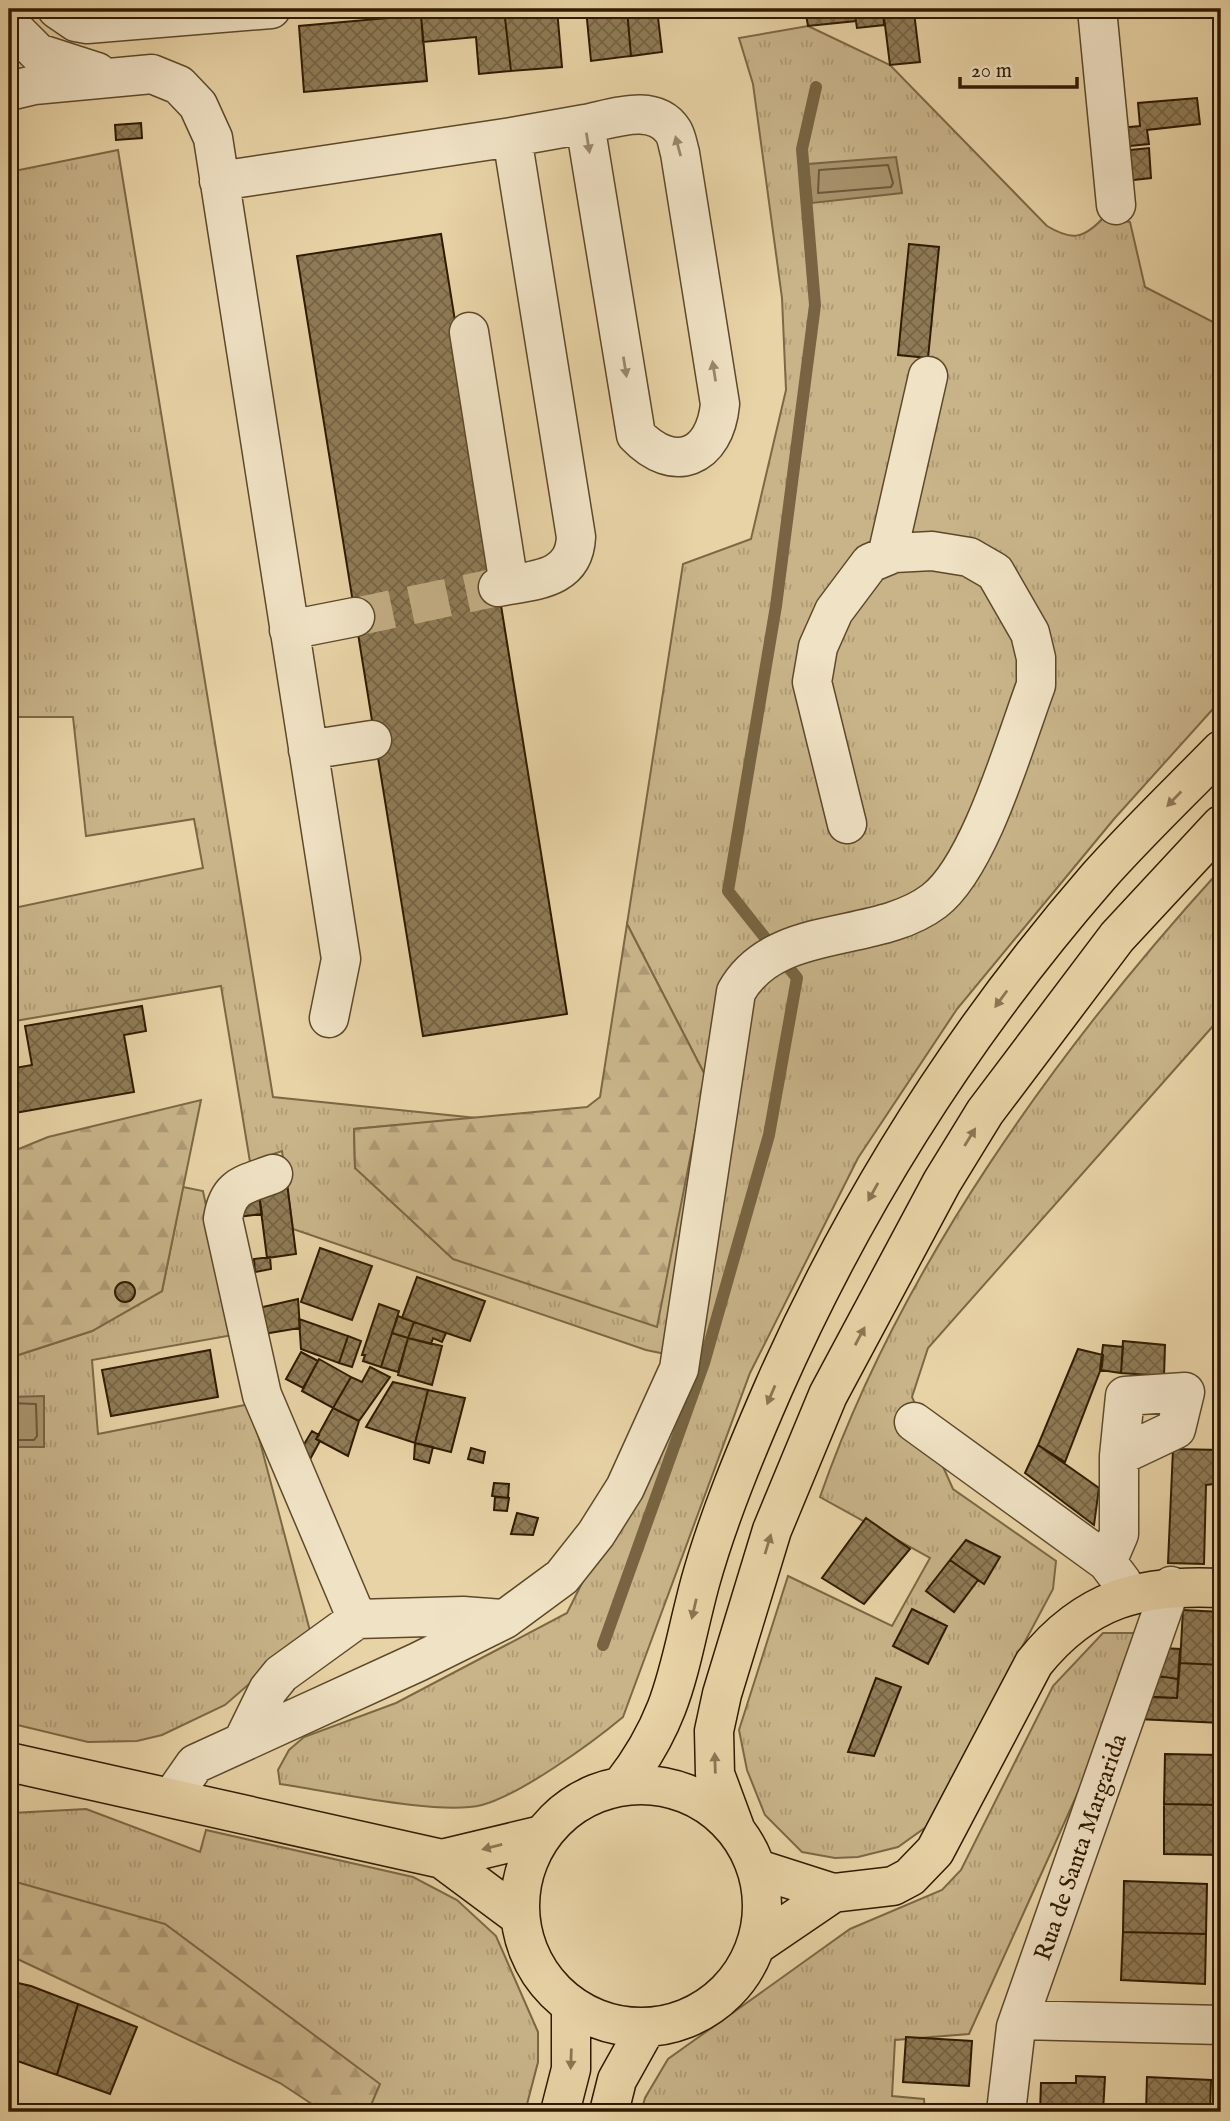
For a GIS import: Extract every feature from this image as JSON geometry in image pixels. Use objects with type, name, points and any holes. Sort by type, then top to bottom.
[{"type":"main road","points":[[622,1785],[655,1736],[678,1683],[701,1581],[772,1390],[848,1237],[907,1133],[939,1082],[1042,944],[1100,875],[1221,750]]},
{"type":"main road","points":[[735,1828],[705,1803],[668,1787],[622,1785],[595,1793],[565,1810],[542,1835],[528,1861],[520,1888],[520,1917],[528,1951],[545,1981],[571,2005],[606,2023],[646,2028],[682,2021],[715,2004],[741,1977],[758,1944],[764,1907],[758,1869],[735,1828],[715,1774],[715,1731],[722,1694],[772,1530],[828,1395],[942,1182],[985,1112],[1117,936],[1221,825]]},
{"type":"main road","points":[[758,1869],[833,1893],[893,1886],[923,1866],[955,1817],[1034,1663],[1054,1638],[1071,1623],[1109,1602],[1171,1586],[1221,1588]]},
{"type":"main road","points":[[9,1762],[442,1859],[520,1917]]},
{"type":"main road","points":[[442,1859],[542,1835]]},
{"type":"main road","points":[[758,1944],[833,1893]]},
{"type":"main road","points":[[560,2112],[571,2069],[571,2005]]},
{"type":"main road","points":[[609,2112],[617,2080],[646,2028]]},
{"type":"street","points":[[57,9],[75,22],[88,24],[271,9]]},
{"type":"street","points":[[1097,9],[1116,205]]},
{"type":"street","points":[[9,24],[38,53],[116,77]]},
{"type":"street","points":[[9,91],[152,74],[179,85],[198,105],[207,121],[219,181],[341,958],[329,1018]]},
{"type":"street","points":[[219,181],[512,137],[641,113],[659,120],[673,131],[680,153],[720,404],[712,439],[701,450],[684,456],[663,455],[648,448],[636,435],[585,124]]},
{"type":"street","points":[[469,332],[504,586],[552,576],[568,564],[575,550],[576,537],[512,137]]},
{"type":"street","points":[[887,556],[928,376]]},
{"type":"street","points":[[172,1797],[195,1763],[418,1662],[505,1619],[562,1577],[596,1534],[625,1488],[679,1369],[736,992],[743,979],[776,952],[902,917],[934,902],[951,884],[975,848],[1035,685],[1036,658],[1030,632],[995,572],[969,557],[932,551],[887,556],[870,563],[834,611],[818,647],[812,682],[847,824]]},
{"type":"street","points":[[289,630],[355,617]]},
{"type":"street","points":[[308,751],[372,740]]},
{"type":"street","points":[[273,1174],[234,1189],[226,1200],[223,1219],[262,1395],[357,1619]]},
{"type":"street","points":[[914,1422],[1107,1562],[1130,1596]]},
{"type":"street","points":[[1107,1562],[1119,1534],[1119,1456]]},
{"type":"street","name":"Rua de Santa Margarida","points":[[1006,2112],[1016,2027],[1171,1586]]},
{"type":"street","points":[[243,1741],[268,1690],[281,1674],[357,1619],[463,1616],[505,1619]]},
{"type":"street","points":[[1020,2020],[1221,2025]]},
{"type":"green space","points":[[808,26],[890,65],[1047,226],[1071,236],[1090,230],[1104,217],[1130,222],[1145,287],[1221,326],[1221,700],[1114,819],[957,1009],[858,1158],[750,1373],[623,1717],[575,1754],[535,1780],[482,1805],[463,1808],[412,1805],[280,1784],[278,1770],[289,1750],[304,1737],[396,1703],[567,1613],[694,1360],[646,1350],[293,1229],[282,1151],[250,1162],[221,986],[9,1022],[9,909],[203,868],[194,819],[86,836],[73,717],[9,717],[9,172],[118,150],[273,1097],[477,1118],[354,1129],[355,1168],[706,1077],[627,924],[683,564],[751,539],[786,390],[782,298],[753,84],[739,38]]},
{"type":"green space","points":[[1221,869],[1221,1017],[928,1348],[912,1397],[953,1489],[1056,1561],[1053,1589],[926,1827],[898,1847],[858,1857],[835,1858],[802,1852],[765,1815],[747,1770],[739,1730],[788,1576],[892,1626],[930,1558],[820,1497],[854,1411],[893,1327],[939,1244],[989,1164],[1101,1010]]},
{"type":"green space","points":[[627,924],[706,1077],[657,1327],[453,1259],[355,1168],[354,1129],[587,1107],[600,1097]]},
{"type":"green space","points":[[201,1100],[162,1291],[92,1331],[9,1358],[9,1153],[48,1137]]},
{"type":"green space","points":[[183,1187],[203,1191],[233,1335],[92,1360],[98,1434],[250,1404],[310,1631],[225,1705],[162,1735],[137,1741],[88,1742],[9,1723],[9,1358],[92,1331],[162,1291]]},
{"type":"green space","points":[[1103,1633],[1144,1633],[1144,1646],[969,2034],[895,2040],[892,2096],[924,2099],[925,2112],[641,2112],[645,2098],[668,2059],[850,1929],[942,1890],[961,1870],[1053,1686]]},
{"type":"green space","points":[[86,1809],[200,1852],[206,1830],[413,1877],[457,1900],[496,1936],[538,2032],[538,2062],[525,2112],[368,2112],[379,2084],[9,1880],[9,1829],[12,1813]]},
{"type":"green space","points":[[9,1880],[165,1924],[380,2084],[368,2112],[324,2112],[280,2083],[9,1955]]},
{"type":"water","points":[[896,157],[902,193],[812,203],[808,164]]},
{"type":"water","points":[[44,1396],[44,1447],[9,1447],[9,1397]]},
{"type":"building","points":[[504,9],[557,9],[562,67],[511,71]]},
{"type":"building","points":[[504,9],[511,71],[479,74],[476,37],[423,42],[421,15]]},
{"type":"building","points":[[586,9],[627,9],[631,56],[591,61]]},
{"type":"building","points":[[627,9],[657,9],[662,52],[631,56]]},
{"type":"building","points":[[805,9],[854,9],[856,21],[808,26]]},
{"type":"building","points":[[854,9],[883,9],[884,25],[857,28]]},
{"type":"building","points":[[883,9],[929,9],[914,12],[920,62],[890,65]]},
{"type":"building","points":[[1214,9],[1221,9],[1221,24],[1215,24]]},
{"type":"building","points":[[421,15],[427,81],[304,92],[299,26]]},
{"type":"building","points":[[1197,98],[1200,124],[1147,130],[1149,144],[1120,147],[1119,128],[1140,126],[1138,103]]},
{"type":"building","points":[[141,123],[142,138],[116,140],[115,125]]},
{"type":"building","points":[[1149,148],[1151,178],[1125,181],[1121,151]]},
{"type":"building","points":[[441,234],[567,1014],[423,1036],[297,256]]},
{"type":"building","points":[[909,244],[939,247],[928,358],[898,355]]},
{"type":"building","points":[[142,1006],[146,1031],[124,1035],[134,1092],[9,1114],[9,1069],[32,1065],[25,1026]]},
{"type":"building","points":[[287,1183],[296,1254],[267,1258],[258,1187]]},
{"type":"building","points":[[258,1187],[262,1214],[238,1217]]},
{"type":"building","points":[[320,1248],[372,1266],[352,1320],[301,1302]]},
{"type":"building","points":[[270,1257],[271,1269],[255,1272],[254,1259]]},
{"type":"building","points":[[417,1277],[485,1301],[470,1341],[402,1318]]},
{"type":"building","points":[[125,1282],[132,1285],[135,1292],[132,1299],[125,1302],[118,1299],[115,1292],[118,1285]]},
{"type":"building","points":[[298,1299],[300,1328],[257,1335],[250,1310]]},
{"type":"building","points":[[379,1304],[399,1311],[381,1367],[363,1361],[365,1355],[362,1355]]},
{"type":"building","points":[[398,1316],[414,1322],[408,1338],[392,1333]]},
{"type":"building","points":[[299,1319],[348,1336],[339,1363],[301,1349]]},
{"type":"building","points":[[414,1322],[446,1333],[442,1342],[433,1338],[431,1344],[408,1338]]},
{"type":"building","points":[[392,1333],[408,1338],[398,1372],[381,1367]]},
{"type":"building","points":[[348,1336],[361,1341],[352,1367],[339,1363]]},
{"type":"building","points":[[408,1338],[442,1346],[432,1385],[398,1375]]},
{"type":"building","points":[[1123,1341],[1165,1345],[1164,1376],[1121,1373]]},
{"type":"building","points":[[1103,1345],[1123,1347],[1121,1373],[1100,1370]]},
{"type":"building","points":[[1078,1349],[1103,1355],[1102,1366],[1065,1462],[1038,1445]]},
{"type":"building","points":[[210,1350],[218,1397],[111,1416],[102,1370]]},
{"type":"building","points":[[301,1352],[318,1361],[303,1388],[286,1379]]},
{"type":"building","points":[[319,1359],[351,1377],[333,1408],[302,1391]]},
{"type":"building","points":[[370,1367],[390,1377],[359,1421],[333,1408],[351,1377],[362,1382]]},
{"type":"building","points":[[393,1382],[428,1390],[415,1443],[366,1427]]},
{"type":"building","points":[[428,1390],[465,1398],[451,1452],[415,1443]]},
{"type":"building","points":[[333,1408],[359,1421],[348,1456],[316,1439]]},
{"type":"building","points":[[312,1431],[319,1435],[316,1439],[320,1441],[308,1463],[300,1451]]},
{"type":"building","points":[[415,1443],[433,1447],[429,1463],[414,1459]]},
{"type":"building","points":[[1038,1445],[1099,1488],[1094,1525],[1025,1473]]},
{"type":"building","points":[[471,1448],[485,1452],[483,1463],[468,1459]]},
{"type":"building","points":[[1173,1449],[1221,1450],[1221,1483],[1206,1485],[1204,1564],[1168,1563]]},
{"type":"building","points":[[494,1483],[509,1484],[508,1498],[492,1496]]},
{"type":"building","points":[[495,1497],[509,1498],[507,1511],[494,1510]]},
{"type":"building","points":[[517,1513],[538,1518],[533,1535],[511,1534]]},
{"type":"building","points":[[866,1518],[910,1549],[864,1604],[822,1578]]},
{"type":"building","points":[[966,1540],[1000,1557],[984,1584],[950,1560]]},
{"type":"building","points":[[950,1560],[978,1580],[954,1612],[926,1591]]},
{"type":"building","points":[[912,1609],[947,1626],[928,1664],[893,1646]]},
{"type":"building","points":[[1183,1610],[1221,1612],[1221,1665],[1180,1663]]},
{"type":"building","points":[[1162,1648],[1180,1649],[1178,1679],[1158,1676]]},
{"type":"building","points":[[1180,1663],[1221,1665],[1221,1723],[1138,1719],[1139,1696],[1177,1698]]},
{"type":"building","points":[[1158,1676],[1178,1679],[1177,1698],[1148,1697]]},
{"type":"building","points":[[876,1678],[901,1687],[874,1756],[848,1752]]},
{"type":"building","points":[[1165,1754],[1221,1755],[1221,1805],[1164,1804]]},
{"type":"building","points":[[1164,1804],[1221,1805],[1221,1855],[1164,1854]]},
{"type":"building","points":[[1124,1881],[1207,1884],[1206,1934],[1123,1932]]},
{"type":"building","points":[[1123,1932],[1206,1934],[1205,1984],[1121,1980]]},
{"type":"building","points":[[9,1981],[31,1986],[78,2004],[57,2075],[9,2058]]},
{"type":"building","points":[[78,2004],[137,2027],[110,2094],[57,2075]]},
{"type":"building","points":[[906,2037],[972,2041],[969,2086],[903,2082]]},
{"type":"building","points":[[1076,2076],[1105,2077],[1103,2112],[1040,2112],[1041,2083],[1076,2083]]},
{"type":"building","points":[[1147,2077],[1211,2080],[1210,2112],[1146,2112]]},
{"type":"waterway","points":[[603,1645],[704,1363],[769,1135],[797,978],[728,891],[776,606],[815,305],[802,149],[816,87]]},
{"type":"tunnel","points":[[355,617],[498,587]]}]
